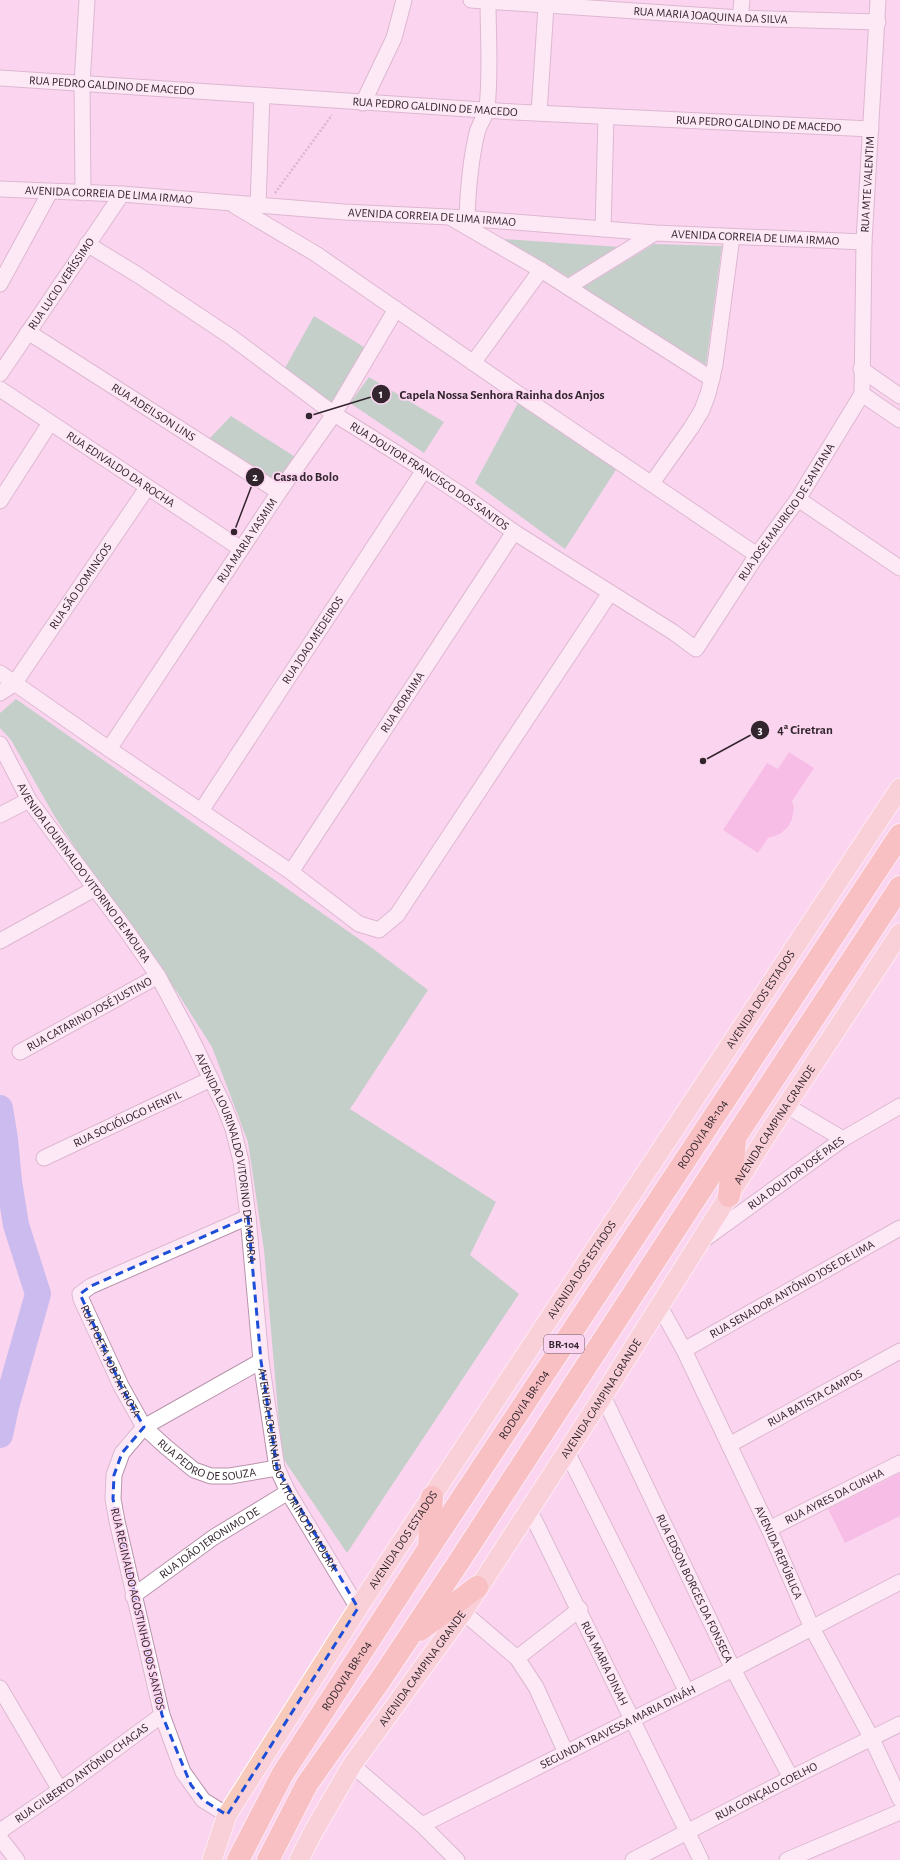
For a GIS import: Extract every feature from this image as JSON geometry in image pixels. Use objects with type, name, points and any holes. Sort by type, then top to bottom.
[{"type":"highway","name":"RODOVIA BR-104","points":[[238,1860],[282,1775],[429,1548],[900,835]]},
{"type":"highway","name":"BR-104","points":[[268,1860],[307,1784],[407,1639],[900,887]]},
{"type":"highway","points":[[729,1196],[736,1136]]},
{"type":"highway","points":[[429,1548],[432,1497]]},
{"type":"highway","points":[[407,1639],[477,1587]]},
{"type":"main road","name":"AVENIDA DOS ESTADOS","points":[[212,1860],[228,1815],[358,1608],[900,788]]},
{"type":"main road","name":"AVENIDA CAMPINA GRANDE","points":[[299,1860],[312,1834],[352,1765],[463,1612],[477,1587],[604,1396],[697,1245],[900,933]]},
{"type":"street","points":[[84,193],[82,84],[87,0]]},
{"type":"street","points":[[363,103],[394,38],[404,0]]},
{"type":"street","name":"RUA MARIA JOAQUINA DA SILVA","points":[[471,0],[546,6],[620,5],[740,18],[878,22]]},
{"type":"street","points":[[740,18],[742,0]]},
{"type":"street","name":"RUA MTE VALENTIM","points":[[861,369],[864,242],[878,22],[878,0]]},
{"type":"street","points":[[467,218],[468,188],[472,156],[478,130],[487,110],[489,74],[488,1]]},
{"type":"street","points":[[539,113],[546,6]]},
{"type":"street","name":"RUA PEDRO GALDINO DE MACEDO","points":[[0,78],[363,103],[871,130]]},
{"type":"street","points":[[261,206],[262,96]]},
{"type":"street","points":[[603,229],[606,117]]},
{"type":"street","name":"AVENIDA CORREIA DE LIMA IRMAO","points":[[0,189],[122,194],[232,204],[344,212],[467,218],[655,233],[864,242]]},
{"type":"street","points":[[0,284],[50,192]]},
{"type":"street","name":"RUA LUCIO VERÍSSIMO","points":[[0,374],[122,194]]},
{"type":"street","points":[[232,204],[316,254],[473,363],[758,555]]},
{"type":"street","points":[[449,217],[541,270],[712,379]]},
{"type":"street","points":[[568,287],[655,233]]},
{"type":"street","points":[[652,483],[702,410],[712,379],[732,237]]},
{"type":"street","name":"RUA DOUTOR FRANCISCO DOS SANTOS","points":[[87,244],[138,275],[231,338],[334,414],[468,498],[514,532],[696,649]]},
{"type":"street","points":[[473,363],[541,270]]},
{"type":"street","name":"RUA MARIA YASMIM","points":[[109,749],[278,492],[334,414],[396,309]]},
{"type":"street","name":"RUA ADEILSON LINS","points":[[28,332],[278,492]]},
{"type":"street","points":[[861,369],[862,394],[900,420]]},
{"type":"street","points":[[861,369],[900,396]]},
{"type":"street","name":"RUA EDIVALDO DA ROCHA","points":[[0,389],[241,549]]},
{"type":"street","name":"RUA JOSE MAURICIO DE SANTANA","points":[[696,649],[758,555],[798,499],[862,394]]},
{"type":"street","points":[[0,501],[50,423]]},
{"type":"street","name":"RUA JOAO MEDEIROS","points":[[201,811],[424,470]]},
{"type":"street","name":"RUA SÃO DOMINGOS","points":[[14,684],[147,488]]},
{"type":"street","points":[[798,499],[900,568]]},
{"type":"street","name":"RUA RORAIMA","points":[[291,872],[514,532]]},
{"type":"street","points":[[0,673],[109,749],[291,872],[359,924],[379,930],[397,915],[610,593]]},
{"type":"street","points":[[0,693],[14,684]]},
{"type":"street","name":"AVENIDA LOURINALDO VITORINO DE MOURA","points":[[0,744],[29,800],[126,930],[158,976],[189,1034],[233,1129],[241,1161],[248,1217],[261,1361],[277,1468],[288,1492],[358,1608]]},
{"type":"street","points":[[0,815],[29,800]]},
{"type":"street","points":[[0,941],[94,889]]},
{"type":"street","name":"RUA CATARINO JOSÉ JUSTINO","points":[[20,1052],[158,976]]},
{"type":"street","name":"RUA SOCIÓLOGO HENFIL","points":[[44,1158],[211,1079]]},
{"type":"street","points":[[787,1106],[843,1139]]},
{"type":"street","name":"RUA DOUTOR JOSÉ PAES","points":[[697,1245],[843,1139],[900,1106]]},
{"type":"street","name":"RUA POETA JOB PATRIOTA","points":[[144,1427],[121,1386],[83,1306],[80,1294],[91,1286],[248,1217]]},
{"type":"street","name":"RUA SENADOR ANTÔNIO JOSE DE LIMA","points":[[684,1350],[900,1228]]},
{"type":"street","name":"AVENIDA REPÚBLICA","points":[[659,1305],[684,1350],[769,1529],[812,1628],[872,1739],[900,1799]]},
{"type":"street","name":"RUA BATISTA CAMPOS","points":[[729,1445],[900,1350]]},
{"type":"street","name":"RUA REGINALDO AGOSTINHO DOS SANTOS","points":[[228,1815],[203,1800],[191,1785],[184,1772],[162,1715],[116,1521],[113,1499],[114,1475],[122,1453],[144,1427],[261,1361]]},
{"type":"street","name":"RUA EDSON BORGES DA FONSECA","points":[[604,1396],[733,1669],[791,1778]]},
{"type":"street","name":"RUA PEDRO DE SOUZA","points":[[144,1427],[194,1470],[211,1476],[230,1476],[277,1468]]},
{"type":"street","points":[[567,1452],[687,1692]]},
{"type":"street","name":"RUA AYRES DA CUNHA","points":[[769,1529],[900,1463]]},
{"type":"street","name":"RUA JOÃO JERONIMO DE","points":[[133,1596],[214,1537],[288,1492]]},
{"type":"street","name":"RUA MARIA DINAH","points":[[529,1509],[580,1609],[632,1720],[701,1860]]},
{"type":"street","name":"SEGUNDA TRAVESSA MARIA DINÁH","points":[[422,1825],[733,1669],[900,1582]]},
{"type":"street","points":[[517,1658],[580,1609]]},
{"type":"street","points":[[463,1612],[517,1658],[527,1672],[545,1704],[566,1753]]},
{"type":"street","points":[[0,1688],[60,1790]]},
{"type":"street","name":"RUA GILBERTO ANTÔNIO CHAGAS","points":[[0,1831],[60,1790],[162,1715]]},
{"type":"street","name":"RUA GONÇALO COELHO","points":[[633,1860],[791,1778],[900,1724]]},
{"type":"street","points":[[352,1765],[422,1825],[457,1860]]},
{"type":"street","points":[[788,1860],[900,1812]]},
{"type":"street","points":[[0,1838],[17,1860]]},
{"type":"path","points":[[261,206],[342,101]]},
{"type":"highlighted area","points":[[248,1217],[261,1361],[277,1468],[358,1608],[227,1815],[203,1800],[191,1785],[162,1715],[113,1499],[114,1475],[122,1453],[144,1427],[121,1386],[80,1294],[91,1286]]},
{"type":"green space","points":[[503,239],[620,247],[568,277]]},
{"type":"green space","points":[[654,244],[722,246],[706,365],[582,288]]},
{"type":"green space","points":[[314,316],[367,349],[332,405],[285,368]]},
{"type":"green space","points":[[369,377],[444,422],[424,453],[350,403]]},
{"type":"green space","points":[[518,403],[617,468],[565,549],[475,483]]},
{"type":"green space","points":[[231,416],[297,458],[277,486],[207,441]]},
{"type":"green space","points":[[16,699],[372,948],[428,990],[350,1109],[496,1202],[470,1255],[519,1294],[347,1553],[282,1457],[264,1250],[248,1142],[212,1047],[177,992],[105,893],[55,817],[11,740],[0,728],[0,713]]},
{"type":"building","points":[[789,752],[814,768],[792,801],[794,808],[792,819],[788,827],[780,834],[768,838],[758,853],[723,830],[767,763],[778,769]]},
{"type":"building","points":[[900,1473],[900,1516],[845,1543],[828,1509]]},
{"type":"waterway","points":[[0,1108],[16,1225],[38,1294],[6,1407],[0,1435]]},
{"type":"place","name":"Capela Nossa Senhora Rainha dos Anjos","points":[[309,416]]},
{"type":"place","name":"Casa do Bolo","points":[[234,532]]},
{"type":"place","name":"4ª Ciretran","points":[[703,761]]}]
